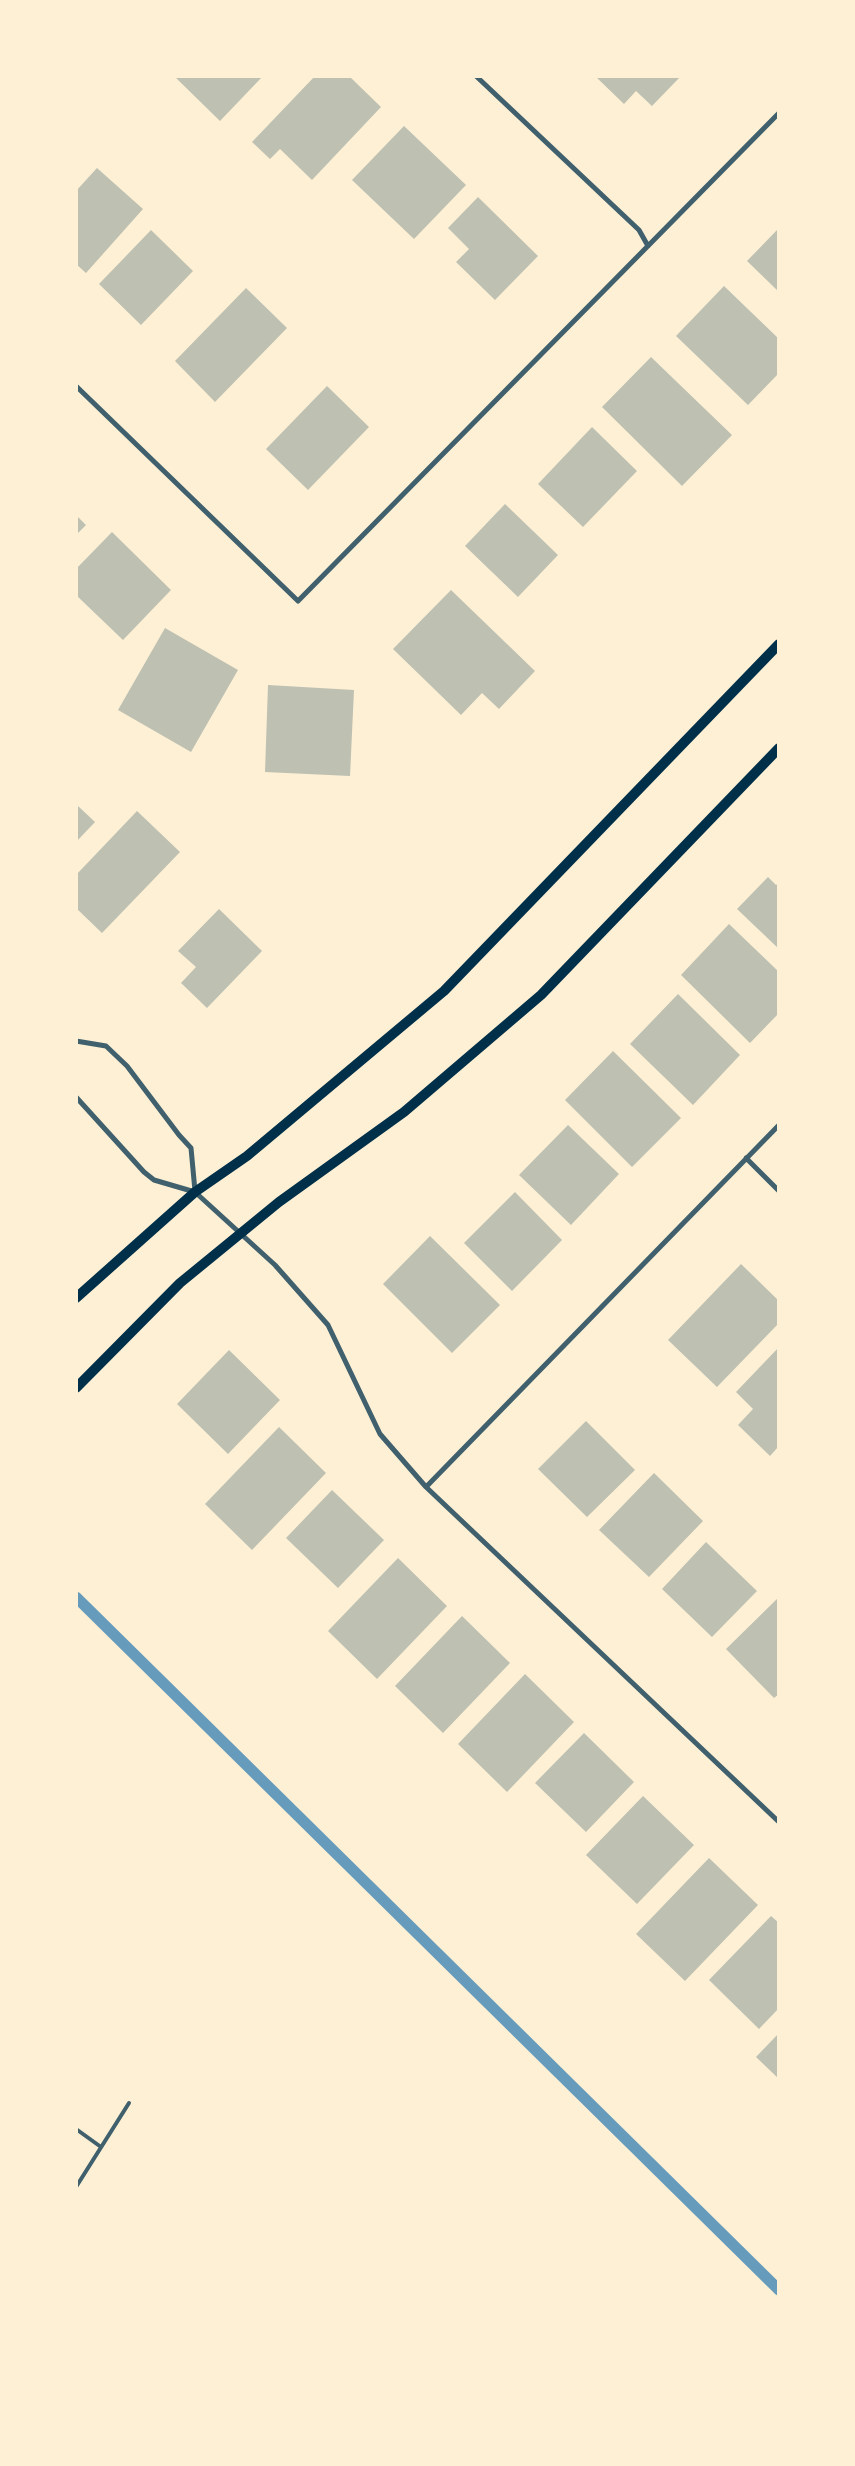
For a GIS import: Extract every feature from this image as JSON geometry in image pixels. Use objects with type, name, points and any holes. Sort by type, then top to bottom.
[{"type":"main road","points":[[76,1298],[195,1192],[246,1156],[444,991],[779,644]]},
{"type":"main road","points":[[76,1388],[180,1283],[279,1202],[404,1112],[541,995],[779,748]]},
{"type":"street","points":[[476,76],[640,230],[648,246]]},
{"type":"street","points":[[76,386],[298,602],[779,113]]},
{"type":"street","points":[[76,1041],[106,1046],[128,1066],[179,1135],[191,1148],[195,1192]]},
{"type":"street","points":[[76,1097],[144,1172],[154,1180],[195,1192],[275,1265],[328,1325],[380,1434],[426,1487],[779,1822]]},
{"type":"street","points":[[426,1487],[779,1125]]},
{"type":"street","points":[[746,1158],[779,1191]]},
{"type":"lane","points":[[76,2186],[129,2103]]},
{"type":"lane","points":[[76,2129],[101,2148]]},
{"type":"building","points":[[174,76],[263,76],[220,121]]},
{"type":"building","points":[[315,76],[349,76],[381,107],[312,180],[280,149],[270,159],[252,142]]},
{"type":"building","points":[[595,76],[681,76],[652,106],[636,91],[624,104]]},
{"type":"building","points":[[404,126],[466,185],[414,239],[352,180]]},
{"type":"building","points":[[97,168],[143,209],[86,273],[76,264],[76,191]]},
{"type":"building","points":[[478,197],[538,256],[495,300],[456,262],[469,249],[448,228]]},
{"type":"building","points":[[779,228],[779,292],[747,261]]},
{"type":"building","points":[[151,230],[193,271],[141,325],[99,284]]},
{"type":"building","points":[[724,286],[779,339],[779,373],[748,405],[676,336]]},
{"type":"building","points":[[246,288],[287,328],[215,402],[175,361]]},
{"type":"building","points":[[651,357],[732,435],[682,486],[602,407]]},
{"type":"building","points":[[327,386],[369,427],[308,490],[266,449]]},
{"type":"building","points":[[592,427],[637,471],[583,527],[538,484]]},
{"type":"building","points":[[505,504],[558,555],[518,597],[465,546]]},
{"type":"building","points":[[76,515],[86,525],[76,535]]},
{"type":"building","points":[[112,532],[171,590],[123,640],[76,595],[76,569]]},
{"type":"building","points":[[451,590],[535,671],[499,709],[482,693],[461,715],[393,649]]},
{"type":"building","points":[[165,628],[238,670],[191,752],[118,710]]},
{"type":"building","points":[[268,685],[354,690],[350,776],[265,772]]},
{"type":"building","points":[[78,806],[95,822],[76,842],[76,809]]},
{"type":"building","points":[[137,811],[180,852],[102,933],[76,908],[76,875]]},
{"type":"building","points":[[768,877],[776,885],[779,882],[779,949],[737,909]]},
{"type":"building","points":[[219,909],[262,951],[207,1008],[181,983],[196,967],[178,951]]},
{"type":"building","points":[[729,924],[779,972],[779,1013],[750,1043],[681,975]]},
{"type":"building","points":[[678,994],[740,1055],[693,1105],[630,1044]]},
{"type":"building","points":[[613,1051],[681,1118],[632,1167],[565,1100]]},
{"type":"building","points":[[568,1125],[619,1174],[571,1225],[519,1175]]},
{"type":"building","points":[[515,1192],[562,1240],[512,1291],[464,1243]]},
{"type":"building","points":[[430,1236],[500,1305],[452,1353],[383,1284]]},
{"type":"building","points":[[741,1264],[779,1301],[779,1323],[717,1387],[668,1340]]},
{"type":"building","points":[[779,1347],[779,1446],[770,1456],[738,1425],[753,1409],[736,1392]]},
{"type":"building","points":[[229,1350],[280,1400],[228,1454],[177,1404]]},
{"type":"building","points":[[586,1421],[635,1470],[587,1517],[538,1469]]},
{"type":"building","points":[[279,1427],[326,1473],[252,1550],[205,1504]]},
{"type":"building","points":[[654,1473],[703,1521],[649,1577],[599,1530]]},
{"type":"building","points":[[332,1490],[384,1540],[338,1588],[286,1538]]},
{"type":"building","points":[[706,1542],[757,1591],[712,1637],[662,1589]]},
{"type":"building","points":[[398,1558],[447,1606],[377,1679],[328,1631]]},
{"type":"building","points":[[779,1597],[779,1694],[774,1698],[726,1649]]},
{"type":"building","points":[[462,1616],[510,1663],[443,1733],[395,1686]]},
{"type":"building","points":[[525,1674],[574,1722],[507,1792],[458,1744]]},
{"type":"building","points":[[584,1733],[634,1782],[586,1832],[535,1783]]},
{"type":"building","points":[[643,1796],[694,1845],[637,1904],[586,1855]]},
{"type":"building","points":[[709,1858],[758,1905],[685,1981],[636,1934]]},
{"type":"building","points":[[771,1916],[779,1923],[779,2008],[759,2029],[709,1980]]},
{"type":"building","points":[[779,2033],[779,2079],[756,2057]]},
{"type":"waterway","points":[[76,1597],[779,2290]]}]
